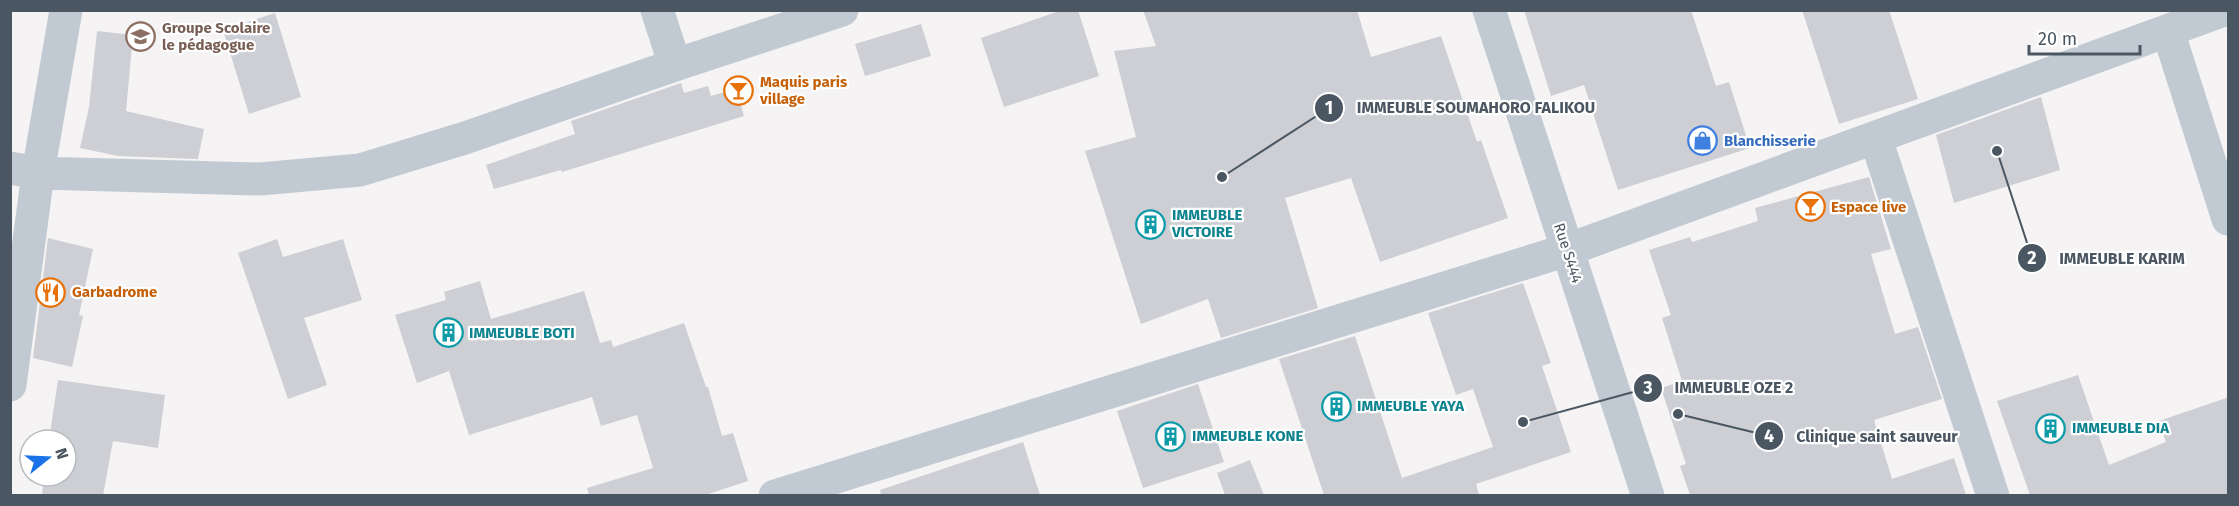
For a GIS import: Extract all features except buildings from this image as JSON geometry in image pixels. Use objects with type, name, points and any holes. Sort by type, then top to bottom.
[{"type":"street","points":[[10,385],[24,170],[66,10]]},
{"type":"street","points":[[657,10],[675,65]]},
{"type":"street","points":[[24,170],[260,179],[360,170],[465,138],[842,10]]},
{"type":"street","name":"Rue S444","points":[[1489,10],[1648,495]]},
{"type":"street","points":[[787,494],[1567,250],[2224,10]]},
{"type":"street","points":[[2168,32],[2229,219]]},
{"type":"street","points":[[1876,139],[1993,495]]},
{"type":"place","name":"Groupe Scolaire le pédagogue","points":[[141,37]]},
{"type":"place","name":"Maquis paris village","points":[[739,91]]},
{"type":"place","name":"Blanchisserie","points":[[1703,141]]},
{"type":"place","name":"IMMEUBLE KARIM","points":[[1997,151]]},
{"type":"place","name":"IMMEUBLE SOUMAHORO FALIKOU","points":[[1222,177]]},
{"type":"place","name":"Espace live","points":[[1810,207]]},
{"type":"place","name":"IMMEUBLE VICTOIRE","points":[[1151,224]]},
{"type":"place","name":"Garbadrome","points":[[51,292]]},
{"type":"place","name":"IMMEUBLE BOTI","points":[[448,333]]},
{"type":"place","name":"IMMEUBLE YAYA","points":[[1336,406]]},
{"type":"place","name":"Clinique saint sauveur","points":[[1678,414]]},
{"type":"place","name":"IMMEUBLE OZE 2","points":[[1523,422]]},
{"type":"place","name":"IMMEUBLE DIA","points":[[2051,428]]},
{"type":"place","name":"IMMEUBLE KONE","points":[[1171,436]]}]
